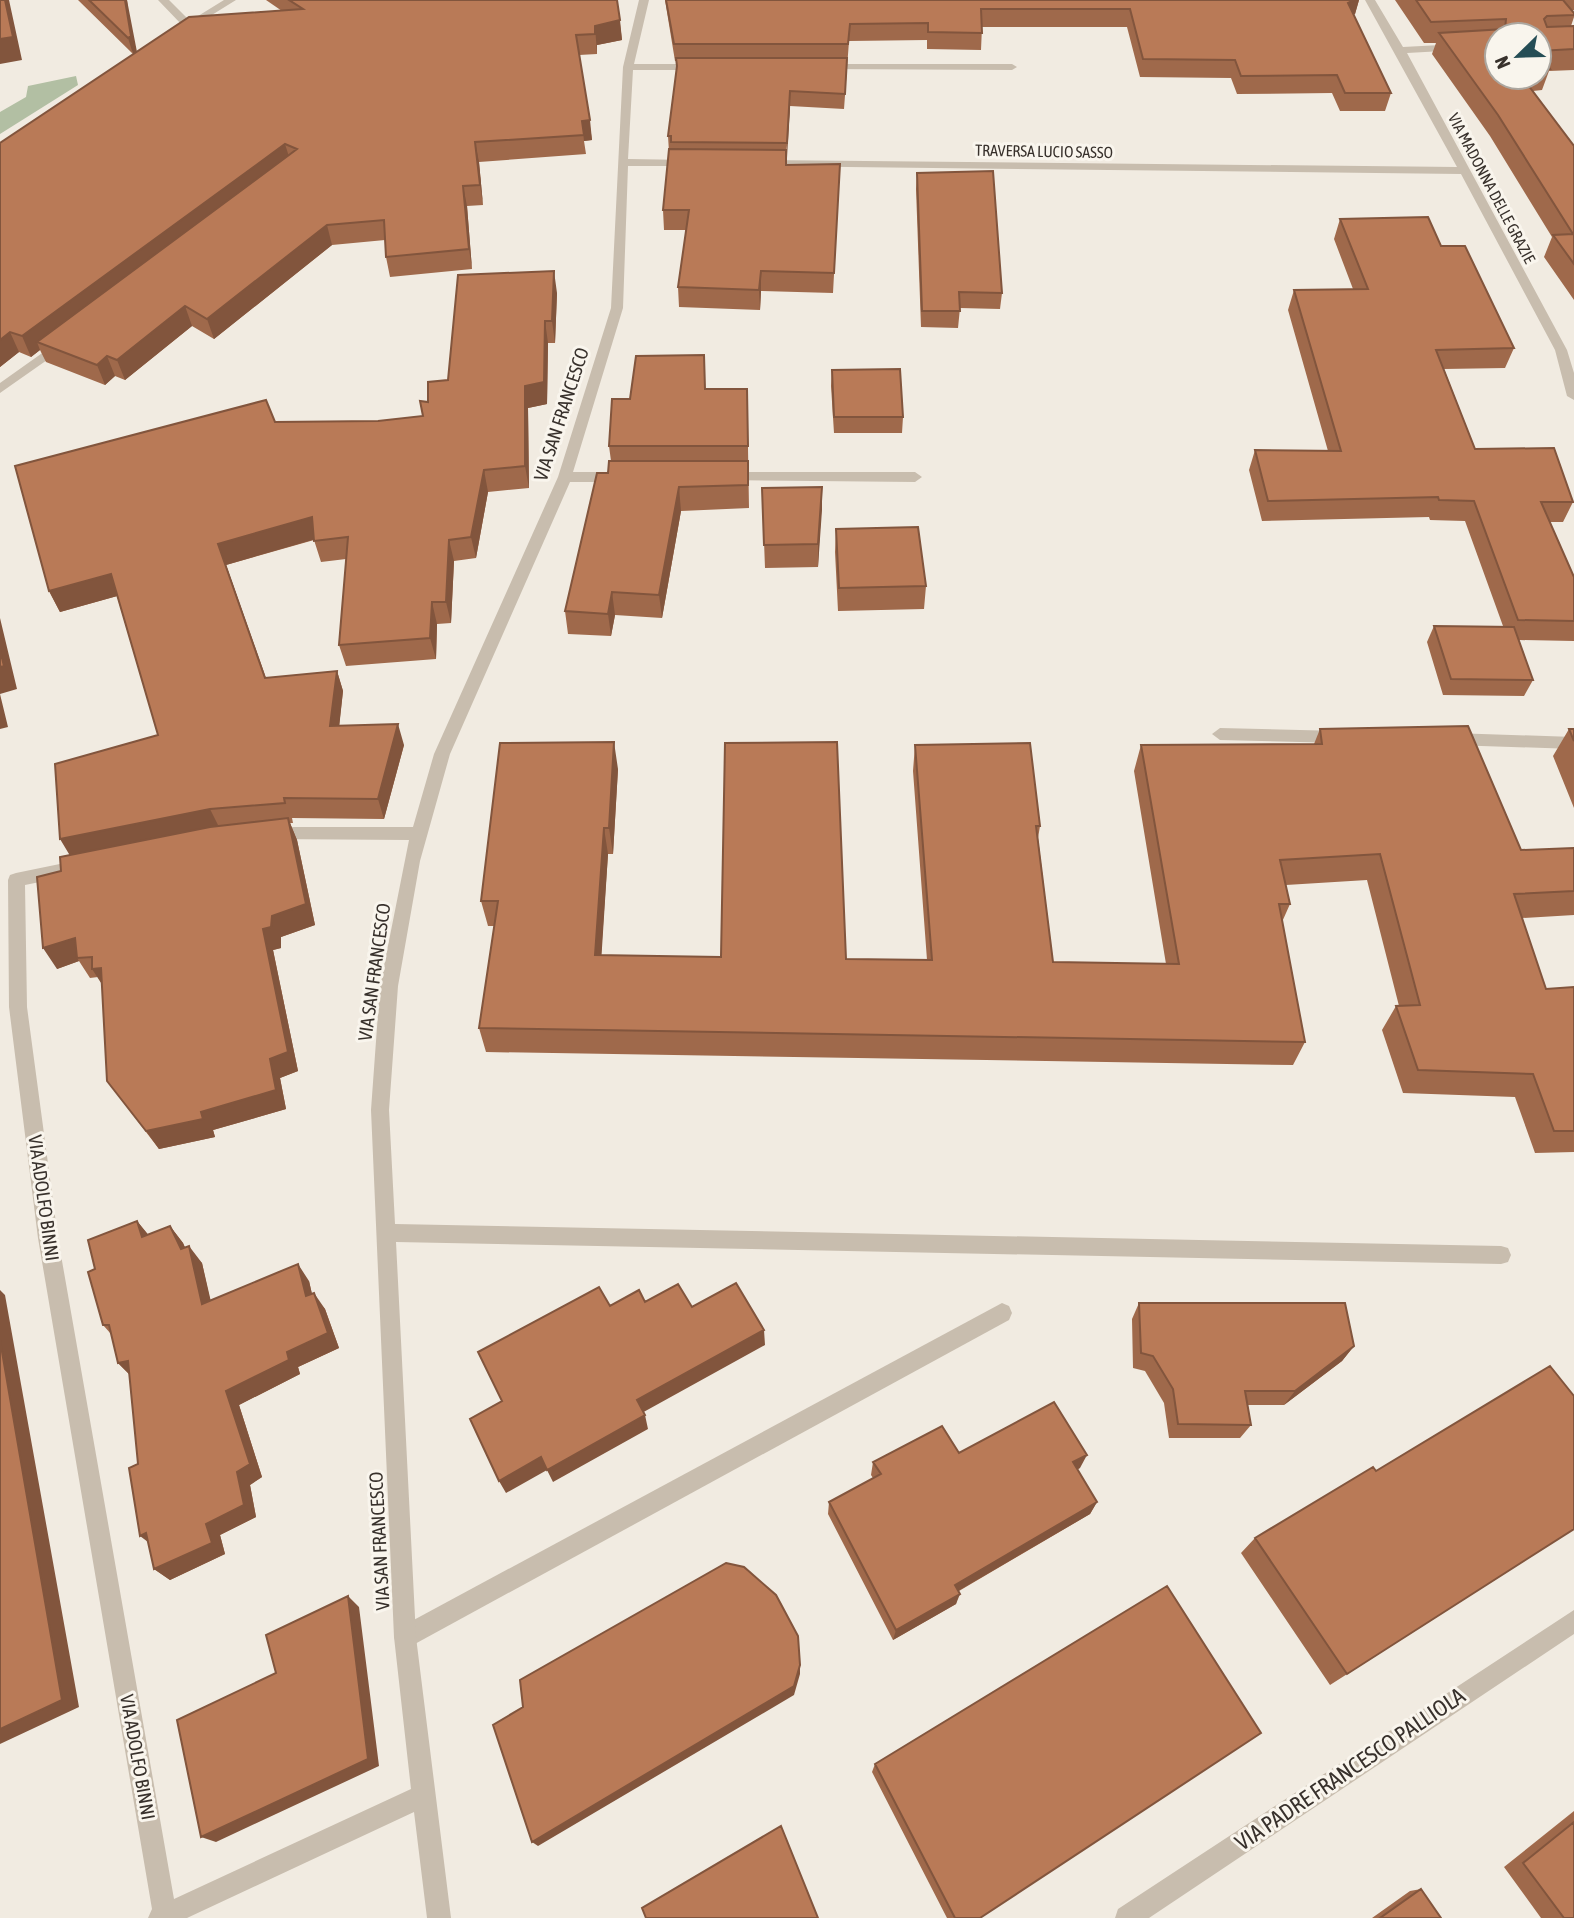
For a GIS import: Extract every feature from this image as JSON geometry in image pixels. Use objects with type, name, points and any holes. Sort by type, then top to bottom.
[{"type":"street","points":[[163,0],[189,26]]},
{"type":"street","points":[[177,34],[231,0]]},
{"type":"street","name":"VIA SAN FRANCESCO","points":[[439,1918],[405,1637],[380,1111],[389,986],[419,834],[442,754],[565,477],[617,308],[628,67],[643,0]]},
{"type":"street","name":"VIA MADONNA DELLE GRAZIE","points":[[1370,0],[1400,50],[1561,350],[1574,396]]},
{"type":"street","points":[[1400,50],[1483,46]]},
{"type":"street","points":[[628,67],[710,67]]},
{"type":"street","points":[[807,67],[1012,67]]},
{"type":"street","points":[[623,162],[706,163]]},
{"type":"street","name":"TRAVERSA LUCIO SASSO","points":[[747,163],[1465,171]]},
{"type":"street","points":[[0,389],[76,332]]},
{"type":"street","points":[[565,477],[635,477]]},
{"type":"street","points":[[705,477],[915,477]]},
{"type":"street","points":[[1220,734],[1356,737]]},
{"type":"street","points":[[1438,739],[1574,743]]},
{"type":"street","points":[[244,836],[281,831],[419,834]]},
{"type":"street","name":"VIA ADOLFO BINNI","points":[[98,863],[16,880],[18,1007],[48,1238],[162,1917]]},
{"type":"street","points":[[386,1233],[1501,1255]]},
{"type":"street","points":[[405,1637],[1002,1313]]},
{"type":"street","name":"VIA PADRE FRANCESCO PALLIOLA","points":[[1127,1918],[1574,1621]]},
{"type":"street","points":[[162,1917],[424,1795]]},
{"type":"green space","points":[[76,76],[78,85],[0,134],[0,112],[26,97],[28,86]]},
{"type":"building","points":[[0,0],[5,0],[13,37],[0,39]]},
{"type":"building","points":[[89,0],[125,0],[131,36],[128,38]]},
{"type":"building","points":[[289,0],[617,0],[620,20],[595,26],[595,34],[576,35],[590,120],[582,121],[584,135],[475,142],[480,185],[463,186],[469,249],[386,257],[384,220],[327,225],[207,319],[185,306],[117,360],[107,356],[97,365],[37,342],[297,149],[285,144],[22,336],[10,332],[0,340],[0,143],[189,17],[303,9]]},
{"type":"building","points":[[666,0],[1354,0],[1348,3],[1391,93],[1345,93],[1337,75],[1241,76],[1235,60],[1143,59],[1130,9],[981,9],[982,33],[928,32],[928,23],[850,24],[848,44],[674,44]]},
{"type":"building","points":[[1416,0],[1563,0],[1574,13],[1547,16],[1545,21],[1506,19],[1431,22]]},
{"type":"building","points":[[1574,26],[1574,49],[1553,50],[1553,27]]},
{"type":"building","points":[[1483,30],[1483,91],[1533,91],[1574,146],[1574,264],[1553,235],[1573,234],[1498,115],[1439,33]]},
{"type":"building","points":[[676,58],[847,58],[845,94],[790,91],[787,143],[671,142],[671,136],[668,136]]},
{"type":"building","points":[[669,149],[786,150],[786,165],[840,164],[834,273],[761,271],[759,290],[678,287],[689,210],[663,210]]},
{"type":"building","points":[[993,171],[1002,293],[959,292],[960,311],[922,311],[917,173]]},
{"type":"building","points":[[1428,217],[1441,246],[1465,246],[1514,348],[1436,350],[1475,449],[1554,448],[1573,502],[1541,502],[1574,577],[1574,621],[1518,620],[1474,501],[1439,500],[1438,497],[1268,501],[1255,450],[1341,451],[1294,290],[1368,289],[1340,219]]},
{"type":"building","points":[[554,271],[552,321],[545,321],[544,382],[525,386],[525,466],[484,470],[471,537],[449,540],[446,602],[432,602],[430,638],[339,645],[348,537],[314,541],[312,517],[218,544],[265,678],[337,671],[330,726],[398,724],[378,799],[284,798],[285,803],[210,809],[60,839],[55,764],[158,735],[111,574],[49,591],[15,466],[266,400],[275,422],[378,421],[423,416],[420,401],[428,402],[428,382],[448,380],[458,275]]},
{"type":"building","points":[[704,355],[705,389],[747,389],[748,446],[609,446],[612,399],[630,399],[636,356]]},
{"type":"building","points":[[900,369],[903,417],[834,417],[832,370]]},
{"type":"building","points":[[609,461],[748,461],[748,485],[679,487],[659,595],[612,592],[608,614],[565,611],[597,473],[608,473]]},
{"type":"building","points":[[822,487],[818,544],[764,545],[762,488]]},
{"type":"building","points":[[918,527],[926,586],[839,588],[836,529]]},
{"type":"building","points":[[1434,626],[1514,627],[1533,680],[1451,679]]},
{"type":"building","points":[[0,650],[4,666],[0,667]]},
{"type":"building","points":[[1468,726],[1521,850],[1574,848],[1574,891],[1514,894],[1546,989],[1574,987],[1574,1131],[1554,1131],[1533,1074],[1418,1070],[1396,1006],[1420,1005],[1380,854],[1280,860],[1290,904],[1279,904],[1305,1042],[479,1028],[498,901],[481,901],[500,743],[614,742],[609,828],[604,828],[595,955],[721,957],[725,743],[837,742],[846,959],[932,960],[915,745],[1030,743],[1040,826],[1036,826],[1053,962],[1179,964],[1141,745],[1322,744],[1320,729]]},
{"type":"building","points":[[288,818],[306,904],[272,916],[271,927],[263,929],[288,1052],[270,1059],[276,1090],[201,1112],[203,1119],[146,1131],[107,1081],[101,968],[92,969],[92,957],[77,958],[75,938],[43,948],[37,877],[61,871],[60,857],[210,827]]},
{"type":"building","points":[[137,1221],[142,1237],[170,1226],[181,1249],[189,1246],[202,1304],[298,1264],[306,1296],[314,1293],[328,1333],[287,1352],[289,1360],[226,1391],[250,1464],[237,1472],[244,1505],[206,1524],[212,1543],[154,1569],[146,1533],[140,1536],[129,1468],[138,1464],[128,1361],[118,1363],[109,1325],[103,1325],[88,1272],[95,1269],[88,1240]]},
{"type":"building","points":[[736,1283],[764,1330],[637,1400],[645,1415],[547,1470],[541,1457],[499,1481],[470,1419],[502,1401],[478,1352],[599,1287],[610,1306],[639,1290],[645,1302],[678,1284],[692,1307]]},
{"type":"building","points":[[1139,1303],[1345,1303],[1354,1346],[1295,1391],[1245,1391],[1251,1425],[1178,1424],[1173,1389],[1153,1356],[1141,1353]]},
{"type":"building","points":[[0,1340],[62,1700],[0,1729]]},
{"type":"building","points":[[1550,1366],[1574,1396],[1574,1529],[1347,1674],[1255,1538],[1373,1467],[1376,1471]]},
{"type":"building","points":[[1054,1402],[1087,1455],[1073,1462],[1097,1502],[955,1585],[960,1594],[896,1630],[829,1502],[881,1474],[873,1462],[942,1426],[959,1453]]},
{"type":"building","points":[[726,1563],[744,1567],[776,1595],[798,1636],[800,1665],[794,1686],[532,1842],[493,1725],[523,1707],[520,1680]]},
{"type":"building","points":[[1167,1586],[1261,1733],[980,1918],[955,1918],[875,1764]]},
{"type":"building","points":[[348,1596],[368,1759],[201,1837],[177,1720],[276,1673],[266,1635]]},
{"type":"building","points":[[1574,1822],[1574,1918],[1564,1918],[1523,1863]]},
{"type":"building","points":[[781,1826],[818,1918],[646,1918],[642,1908]]},
{"type":"building","points":[[1421,1889],[1441,1918],[1380,1918]]}]
